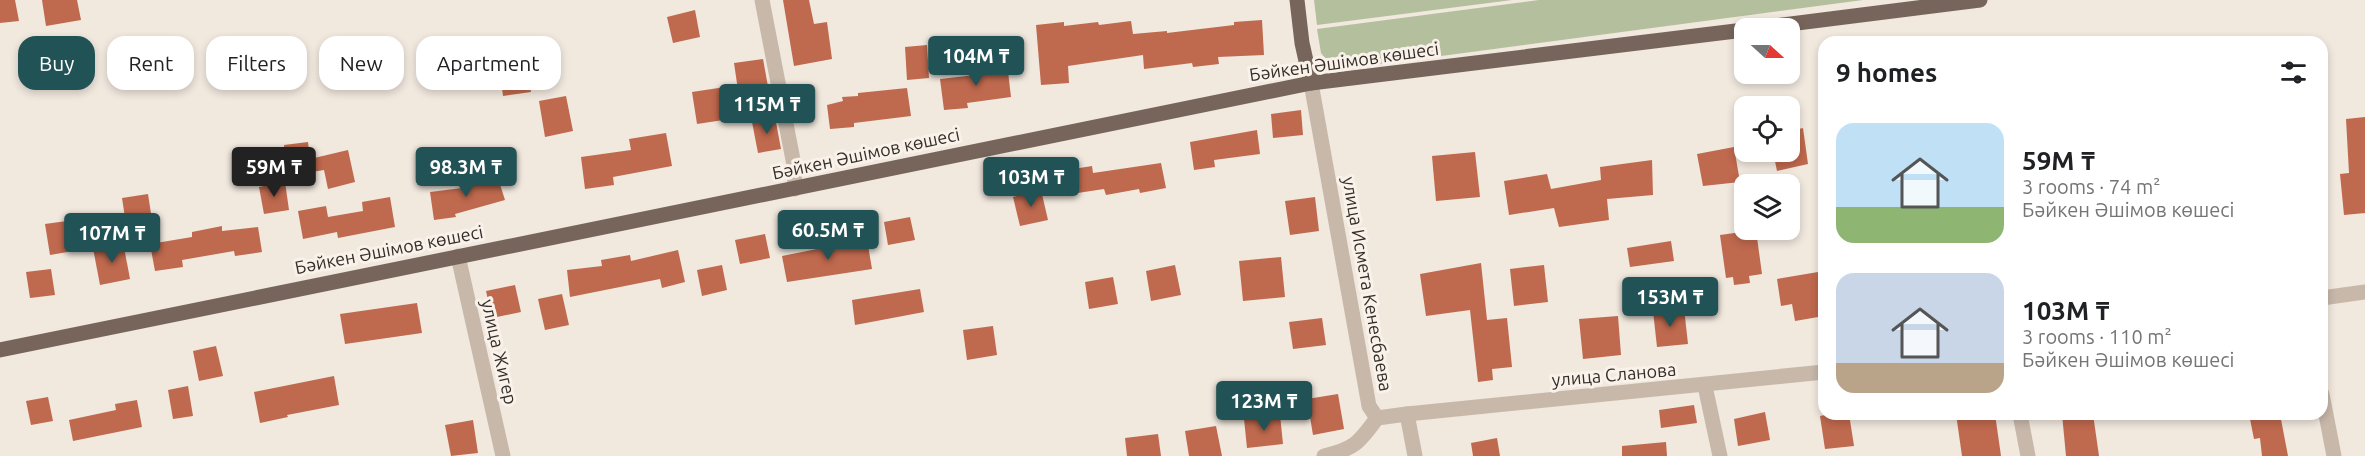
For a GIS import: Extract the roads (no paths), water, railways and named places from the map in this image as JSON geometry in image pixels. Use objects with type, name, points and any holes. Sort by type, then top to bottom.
[{"type":"main road","points":[[1296,0],[1311,83]]},
{"type":"main road","points":[[1800,23],[1980,0]]},
{"type":"main road","name":"Бәйкен Әшімов көшесі","points":[[0,350],[1311,83],[1734,31]]},
{"type":"street","points":[[762,0],[794,165],[795,189]]},
{"type":"street","name":"улица Исмета Кенесбаева","points":[[1311,83],[1369,406],[1377,418],[1407,414],[1415,456]]},
{"type":"street","name":"улица Жигер","points":[[458,256],[503,456]]},
{"type":"street","points":[[2328,297],[2365,292]]},
{"type":"street","name":"улица Сланова","points":[[1407,414],[1705,386],[1818,373]]},
{"type":"street","points":[[1705,386],[1720,456]]},
{"type":"street","points":[[1324,456],[1348,450],[1377,418]]},
{"type":"street","points":[[2021,420],[2028,456]]},
{"type":"street","points":[[2327,420],[2334,456]]}]
